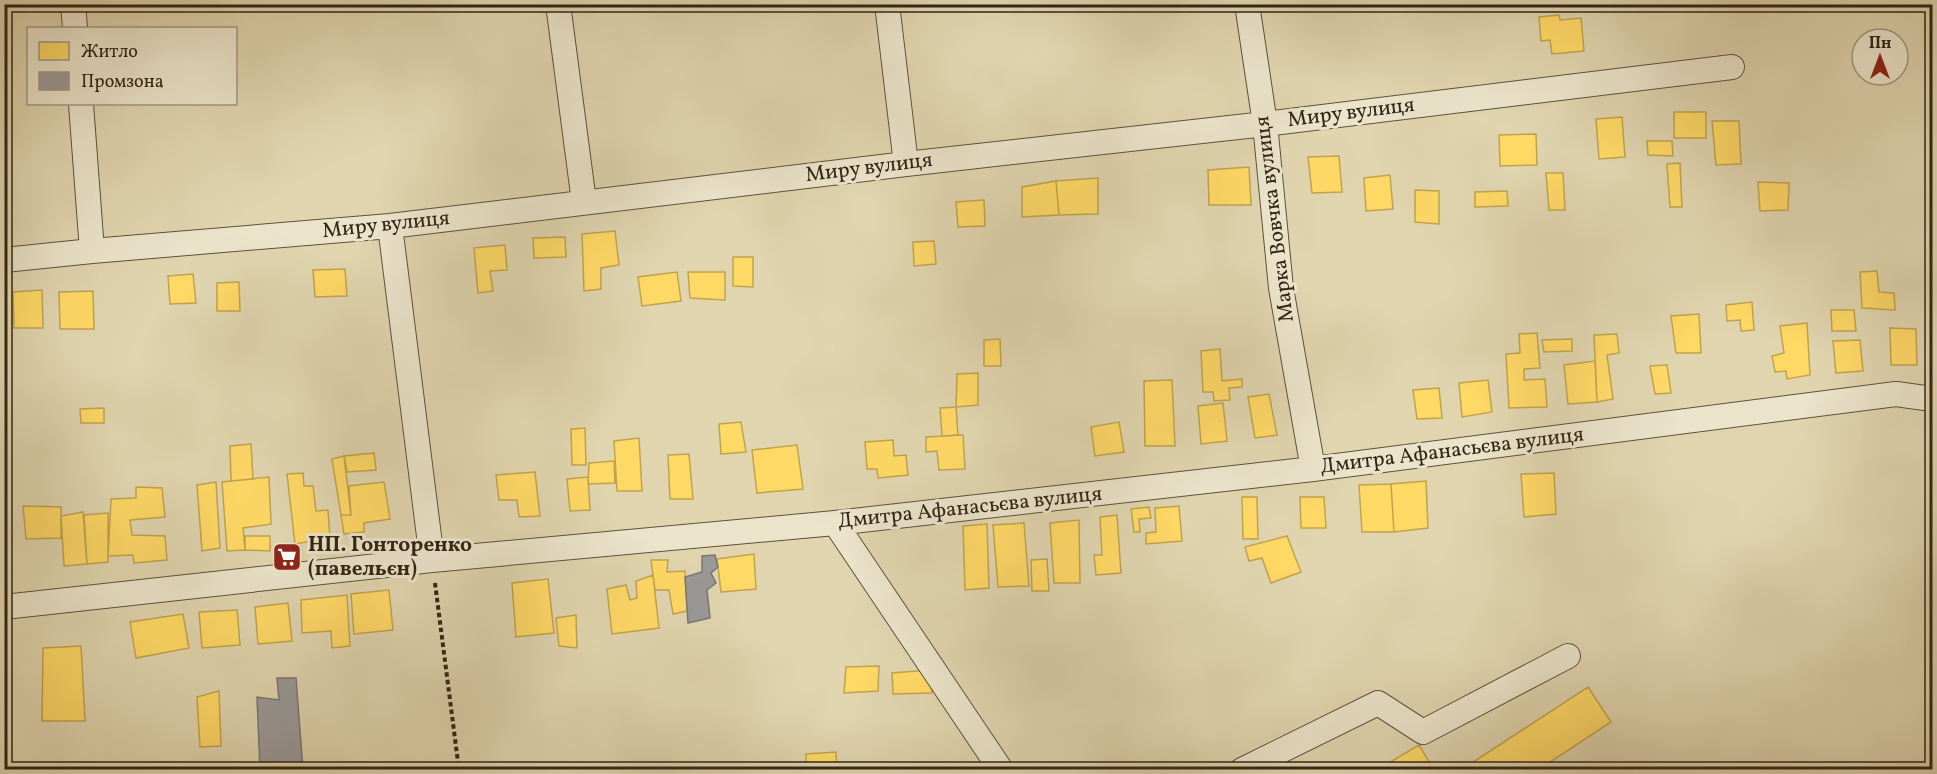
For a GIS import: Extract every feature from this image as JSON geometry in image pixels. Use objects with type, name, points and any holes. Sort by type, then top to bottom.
[{"type":"street","points":[[74,4],[75,27]]},
{"type":"street","points":[[558,4],[584,202]]},
{"type":"street","points":[[887,4],[906,164]]},
{"type":"street","name":"Марка Вовчка вулиця","points":[[1247,4],[1264,124],[1281,288],[1313,469]]},
{"type":"street","name":"Миру вулиця","points":[[4,260],[390,226],[1732,67]]},
{"type":"street","points":[[81,105],[92,251]]},
{"type":"street","points":[[390,226],[432,560]]},
{"type":"street","name":"Дмитра Афанасьєва вулиця","points":[[4,607],[432,560],[836,523],[1313,469],[1896,394],[1932,399]]},
{"type":"street","points":[[836,523],[1001,770]]},
{"type":"street","points":[[1242,770],[1378,703],[1423,732],[1568,656]]},
{"type":"path","points":[[432,560],[459,770]]},
{"type":"building: Житло","points":[[1559,15],[1560,20],[1581,18],[1584,51],[1552,54],[1550,40],[1541,41],[1539,17]]},
{"type":"building: Житло","points":[[1674,112],[1706,112],[1706,138],[1674,138]]},
{"type":"building: Житло","points":[[1622,117],[1625,157],[1599,159],[1596,119]]},
{"type":"building: Житло","points":[[1712,121],[1739,121],[1741,164],[1716,165]]},
{"type":"building: Житло","points":[[1536,134],[1537,165],[1500,166],[1499,135]]},
{"type":"building: Житло","points":[[1647,141],[1672,141],[1673,156],[1648,155]]},
{"type":"building: Житло","points":[[1339,156],[1342,192],[1312,193],[1308,157]]},
{"type":"building: Житло","points":[[1680,163],[1682,207],[1670,207],[1667,164]]},
{"type":"building: Житло","points":[[1249,167],[1251,205],[1209,205],[1208,170]]},
{"type":"building: Житло","points":[[1546,173],[1563,173],[1565,210],[1549,210]]},
{"type":"building: Житло","points":[[1390,175],[1393,209],[1366,211],[1364,178]]},
{"type":"building: Житло","points":[[1098,178],[1098,214],[1059,215],[1056,181]]},
{"type":"building: Житло","points":[[1056,181],[1059,215],[1022,217],[1022,187]]},
{"type":"building: Житло","points":[[1758,182],[1789,183],[1788,210],[1760,211]]},
{"type":"building: Житло","points":[[1415,190],[1439,191],[1439,224],[1415,222]]},
{"type":"building: Житло","points":[[1507,191],[1508,206],[1475,207],[1475,192]]},
{"type":"building: Житло","points":[[984,200],[985,226],[958,227],[956,202]]},
{"type":"building: Житло","points":[[615,231],[619,265],[601,268],[601,289],[584,291],[582,234]]},
{"type":"building: Житло","points":[[565,237],[566,257],[534,258],[533,238]]},
{"type":"building: Житло","points":[[934,241],[936,264],[914,266],[913,242]]},
{"type":"building: Житло","points":[[505,245],[507,270],[490,271],[493,291],[478,293],[474,248]]},
{"type":"building: Житло","points":[[733,257],[753,257],[753,287],[733,286]]},
{"type":"building: Житло","points":[[345,269],[347,296],[315,297],[313,270]]},
{"type":"building: Житло","points":[[1877,271],[1879,292],[1894,293],[1895,310],[1862,308],[1860,272]]},
{"type":"building: Житло","points":[[677,272],[681,301],[642,306],[638,277]]},
{"type":"building: Житло","points":[[688,272],[725,272],[725,300],[690,298]]},
{"type":"building: Житло","points":[[193,274],[196,303],[170,304],[168,276]]},
{"type":"building: Житло","points":[[239,282],[240,311],[217,311],[217,283]]},
{"type":"building: Житло","points":[[42,290],[43,328],[14,328],[13,292]]},
{"type":"building: Житло","points":[[93,291],[94,329],[60,329],[59,292]]},
{"type":"building: Житло","points":[[1752,302],[1754,330],[1741,331],[1740,320],[1727,321],[1726,305]]},
{"type":"building: Житло","points":[[1831,310],[1854,310],[1856,331],[1832,331]]},
{"type":"building: Житло","points":[[1699,314],[1701,353],[1676,353],[1671,316]]},
{"type":"building: Житло","points":[[1807,323],[1810,375],[1787,379],[1786,371],[1775,372],[1772,356],[1784,353],[1780,326]]},
{"type":"building: Житло","points":[[1890,328],[1916,329],[1917,365],[1891,365]]},
{"type":"building: Житло","points":[[1537,333],[1540,368],[1524,369],[1524,380],[1545,379],[1547,407],[1509,408],[1506,354],[1520,353],[1519,334]]},
{"type":"building: Житло","points":[[1617,334],[1619,353],[1607,355],[1613,399],[1597,402],[1594,335]]},
{"type":"building: Житло","points":[[1000,339],[1001,366],[984,366],[984,340]]},
{"type":"building: Житло","points":[[1572,339],[1572,351],[1544,352],[1542,340]]},
{"type":"building: Житло","points":[[1860,340],[1863,371],[1836,373],[1833,341]]},
{"type":"building: Житло","points":[[1220,349],[1222,381],[1242,379],[1242,387],[1229,388],[1230,400],[1214,401],[1213,392],[1203,392],[1201,351]]},
{"type":"building: Житло","points":[[1595,361],[1597,402],[1568,404],[1564,365]]},
{"type":"building: Житло","points":[[1667,365],[1671,393],[1655,394],[1650,366]]},
{"type":"building: Житло","points":[[978,373],[978,405],[956,407],[957,374]]},
{"type":"building: Житло","points":[[1172,380],[1175,446],[1145,446],[1144,381]]},
{"type":"building: Житло","points":[[1488,380],[1492,412],[1462,417],[1459,383]]},
{"type":"building: Житло","points":[[1439,388],[1442,418],[1417,419],[1413,390]]},
{"type":"building: Житло","points":[[1269,394],[1277,435],[1255,438],[1248,397]]},
{"type":"building: Житло","points":[[1223,403],[1227,441],[1201,444],[1198,406]]},
{"type":"building: Житло","points":[[956,407],[958,435],[942,436],[940,408]]},
{"type":"building: Житло","points":[[104,408],[104,423],[81,423],[80,409]]},
{"type":"building: Житло","points":[[741,422],[746,452],[721,454],[719,424]]},
{"type":"building: Житло","points":[[1119,422],[1124,452],[1095,456],[1091,427]]},
{"type":"building: Житло","points":[[585,428],[586,465],[572,465],[571,429]]},
{"type":"building: Житло","points":[[963,435],[965,469],[939,470],[937,451],[926,452],[926,437]]},
{"type":"building: Житло","points":[[639,438],[642,491],[617,491],[614,441]]},
{"type":"building: Житло","points":[[893,440],[894,456],[906,455],[908,475],[878,478],[877,469],[867,469],[865,442]]},
{"type":"building: Житло","points":[[251,444],[253,479],[231,481],[230,446]]},
{"type":"building: Житло","points":[[797,445],[803,489],[757,493],[752,450]]},
{"type":"building: Житло","points":[[374,453],[376,470],[347,472],[344,456]]},
{"type":"building: Житло","points":[[689,454],[693,499],[670,499],[668,455]]},
{"type":"building: Житло","points":[[344,456],[351,515],[341,515],[332,459]]},
{"type":"building: Житло","points":[[614,461],[615,483],[588,484],[589,463]]},
{"type":"building: Житло","points":[[535,472],[540,516],[519,517],[517,500],[499,500],[496,475]]},
{"type":"building: Житло","points":[[303,473],[304,486],[313,486],[316,511],[328,510],[330,538],[295,544],[287,474]]},
{"type":"building: Житло","points":[[1554,473],[1556,514],[1524,517],[1521,474]]},
{"type":"building: Житло","points":[[269,477],[271,524],[243,528],[245,550],[227,551],[222,482]]},
{"type":"building: Житло","points":[[588,477],[590,510],[570,511],[567,479]]},
{"type":"building: Житло","points":[[1426,481],[1428,528],[1394,532],[1391,484]]},
{"type":"building: Житло","points":[[216,482],[220,548],[202,551],[197,485]]},
{"type":"building: Житло","points":[[384,482],[390,519],[364,523],[364,532],[344,534],[341,515],[351,515],[349,486]]},
{"type":"building: Житло","points":[[1391,484],[1394,532],[1362,532],[1359,485]]},
{"type":"building: Житло","points":[[136,487],[162,488],[165,517],[130,520],[132,535],[165,536],[167,560],[134,563],[133,555],[108,556],[111,499],[136,498]]},
{"type":"building: Житло","points":[[1242,497],[1257,497],[1258,539],[1243,539]]},
{"type":"building: Житло","points":[[1300,497],[1324,497],[1326,528],[1301,528]]},
{"type":"building: Житло","points":[[23,506],[61,507],[61,538],[26,539]]},
{"type":"building: Житло","points":[[1179,506],[1182,541],[1146,544],[1146,533],[1156,532],[1155,508]]},
{"type":"building: Житло","points":[[1149,507],[1151,518],[1139,519],[1140,532],[1134,532],[1131,509]]},
{"type":"building: Житло","points":[[83,512],[87,564],[64,566],[61,516]]},
{"type":"building: Житло","points":[[108,513],[108,562],[87,564],[84,515]]},
{"type":"building: Житло","points":[[1117,515],[1121,573],[1096,575],[1094,555],[1102,555],[1100,517]]},
{"type":"building: Житло","points":[[1079,520],[1080,583],[1054,583],[1050,523]]},
{"type":"building: Житло","points":[[1024,523],[1029,586],[998,587],[993,525]]},
{"type":"building: Житло","points":[[987,524],[989,588],[965,590],[963,526]]},
{"type":"building: Житло","points":[[245,536],[270,536],[270,551],[245,550]]},
{"type":"building: Житло","points":[[1287,536],[1301,572],[1271,583],[1262,558],[1249,561],[1245,547]]},
{"type":"building: Житло","points":[[754,554],[756,589],[721,592],[717,559]]},
{"type":"building: Житло","points":[[1047,559],[1049,591],[1032,591],[1031,560]]},
{"type":"building: Житло","points":[[651,560],[668,560],[667,572],[685,571],[687,611],[673,614],[669,590],[655,590]]},
{"type":"building: Житло","points":[[653,575],[659,628],[612,634],[607,589],[626,585],[630,600],[637,598],[636,581]]},
{"type":"building: Житло","points":[[548,579],[554,633],[516,637],[512,583]]},
{"type":"building: Житло","points":[[389,590],[393,630],[354,634],[351,594]]},
{"type":"building: Житло","points":[[347,595],[350,646],[332,648],[331,631],[302,633],[301,600]]},
{"type":"building: Житло","points":[[288,603],[292,641],[258,644],[255,607]]},
{"type":"building: Житло","points":[[237,610],[240,645],[202,648],[199,612]]},
{"type":"building: Житло","points":[[183,614],[189,648],[136,658],[130,622]]},
{"type":"building: Житло","points":[[576,615],[577,648],[559,646],[556,618]]},
{"type":"building: Житло","points":[[81,646],[85,721],[42,721],[43,648]]},
{"type":"building: Житло","points":[[879,666],[878,691],[844,693],[846,667]]},
{"type":"building: Житло","points":[[929,670],[932,693],[893,694],[892,673]]},
{"type":"building: Житло","points":[[1588,687],[1611,722],[1538,770],[1461,770]]},
{"type":"building: Житло","points":[[219,691],[221,746],[200,747],[197,697]]},
{"type":"building: Житло","points":[[1419,745],[1434,770],[1377,770]]},
{"type":"building: Житло","points":[[836,752],[837,770],[806,770],[806,754]]},
{"type":"building: Промзона","points":[[715,555],[718,567],[711,573],[716,583],[707,590],[710,618],[688,623],[685,577],[702,572],[702,556]]},
{"type":"building: Промзона","points":[[277,678],[296,678],[303,770],[260,770],[257,697],[279,700]]},
{"type":"place","name":"НП. Гонторенко (павельєн)","points":[[287,557]]}]
